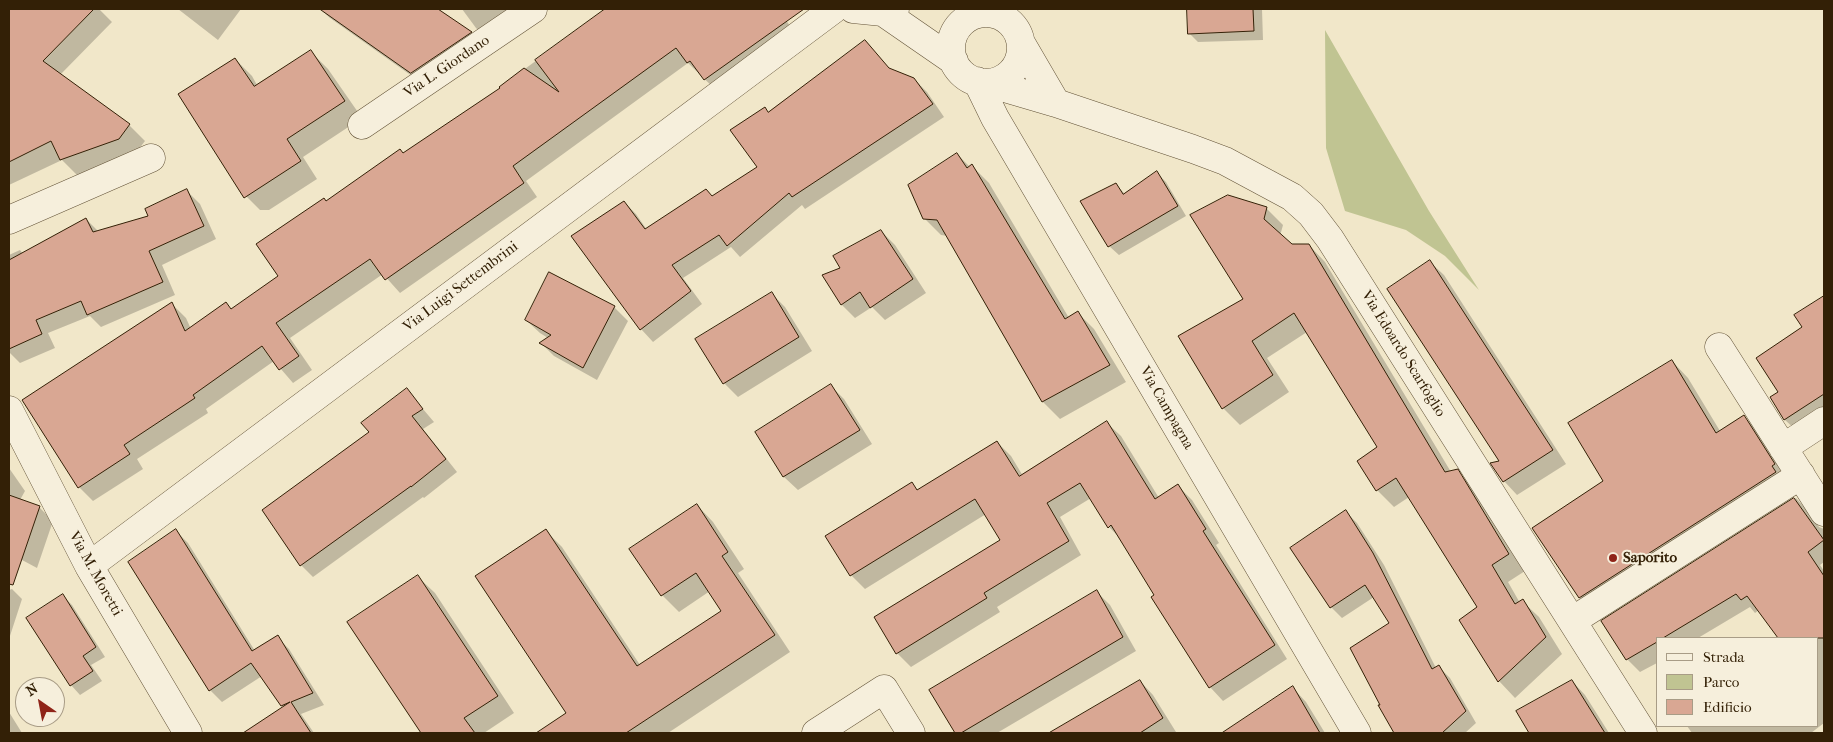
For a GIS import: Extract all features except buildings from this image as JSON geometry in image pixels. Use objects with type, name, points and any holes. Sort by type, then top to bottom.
[{"type":"street","name":"Via L. Giordano","points":[[362,125],[532,9]]},
{"type":"street","name":"Via Luigi Settembrini","points":[[88,566],[834,9]]},
{"type":"street","points":[[853,9],[889,10],[954,60]]},
{"type":"street","points":[[990,19],[1020,56],[1016,66],[1008,75],[999,80],[983,82],[963,74],[954,60],[951,50],[952,39],[990,19]]},
{"type":"street","points":[[990,19],[1056,103]]},
{"type":"street","name":"Via Edoardo Scarfoglio","points":[[983,82],[1056,103],[1193,148],[1225,161],[1292,197],[1311,214],[1330,239],[1643,733]]},
{"type":"street","name":"Via Campagna","points":[[983,82],[995,118],[1357,733]]},
{"type":"street","points":[[9,220],[151,158]]},
{"type":"street","points":[[1719,347],[1824,512]]},
{"type":"street","name":"Via M. Moretti","points":[[9,410],[88,566],[188,733]]},
{"type":"street","points":[[1784,448],[1824,420]]},
{"type":"street","points":[[1572,621],[1801,475]]},
{"type":"street","points":[[816,733],[884,689],[911,733]]},
{"type":"green space","points":[[1325,30],[1429,211],[1479,290],[1445,256],[1406,230],[1345,211],[1326,148]]},
{"type":"place","name":"Saporito","points":[[1613,558]]}]
